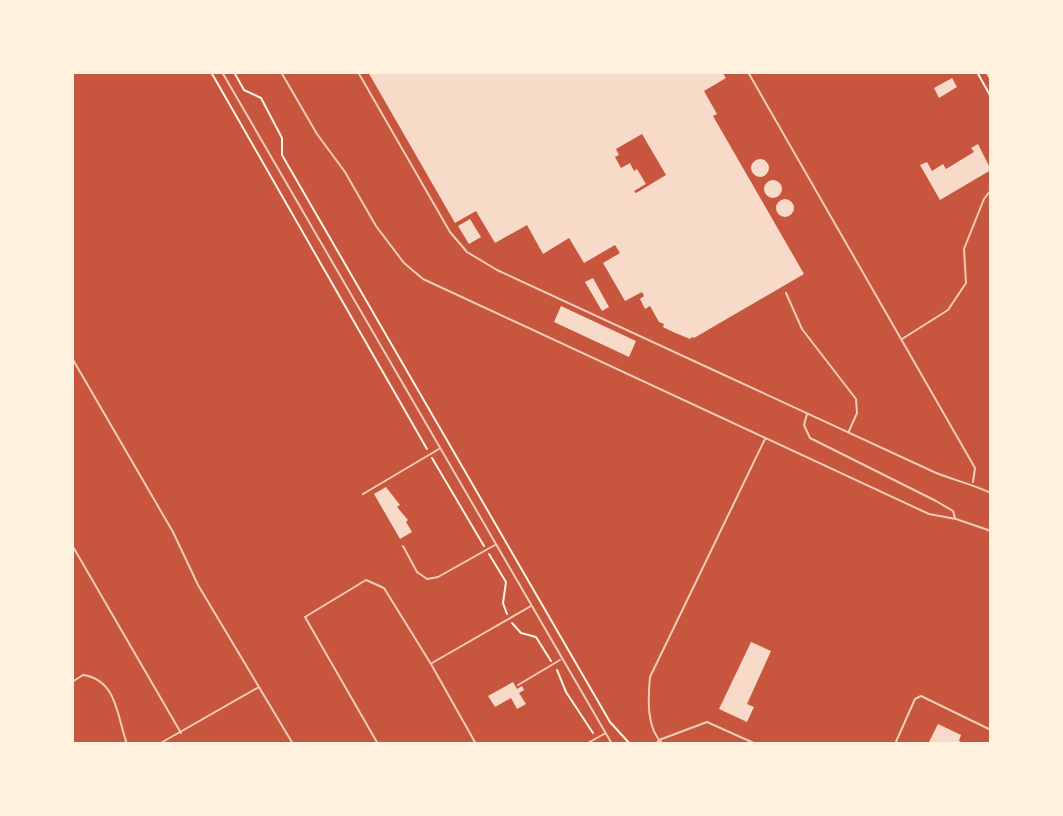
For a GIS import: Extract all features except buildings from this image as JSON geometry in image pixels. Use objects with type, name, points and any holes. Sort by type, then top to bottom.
[{"type":"street","points":[[987,72],[991,78]]},
{"type":"lane","points":[[222,72],[612,744]]},
{"type":"lane","points":[[281,72],[376,226],[404,263],[423,279],[929,514],[991,531]]},
{"type":"lane","points":[[358,72],[450,232],[467,252],[497,270],[849,433],[953,480],[991,493]]},
{"type":"lane","points":[[748,72],[975,468],[972,484]]},
{"type":"lane","points":[[902,339],[948,310],[966,283],[964,249],[984,199],[991,190]]},
{"type":"lane","points":[[786,293],[802,329],[856,399],[857,413],[849,433]]},
{"type":"lane","points":[[72,358],[173,532],[198,585],[293,744]]},
{"type":"lane","points":[[808,414],[804,425],[810,438],[936,501],[953,511],[956,519]]},
{"type":"lane","points":[[756,744],[707,722],[660,743],[647,705],[650,677],[765,437]]},
{"type":"lane","points":[[363,494],[440,449]]},
{"type":"lane","points":[[403,546],[417,572],[427,579],[438,577],[496,544]]},
{"type":"lane","points":[[72,545],[181,733]]},
{"type":"lane","points":[[378,744],[305,617],[366,580],[384,588],[476,744]]},
{"type":"lane","points":[[431,664],[532,606]]},
{"type":"lane","points":[[518,685],[561,660]]},
{"type":"lane","points":[[72,682],[83,675],[95,676],[107,688],[117,703],[127,744]]},
{"type":"lane","points":[[159,744],[260,687]]},
{"type":"lane","points":[[895,744],[915,699],[921,696],[991,730]]},
{"type":"lane","points":[[586,744],[605,733]]},
{"type":"path","points":[[211,72],[506,582],[503,603],[510,619],[518,630],[536,637],[554,664],[586,726],[596,738]]},
{"type":"path","points":[[234,72],[244,90],[261,98],[282,138],[282,155],[610,722],[630,744]]},
{"type":"path","points":[[977,72],[991,97]]}]
